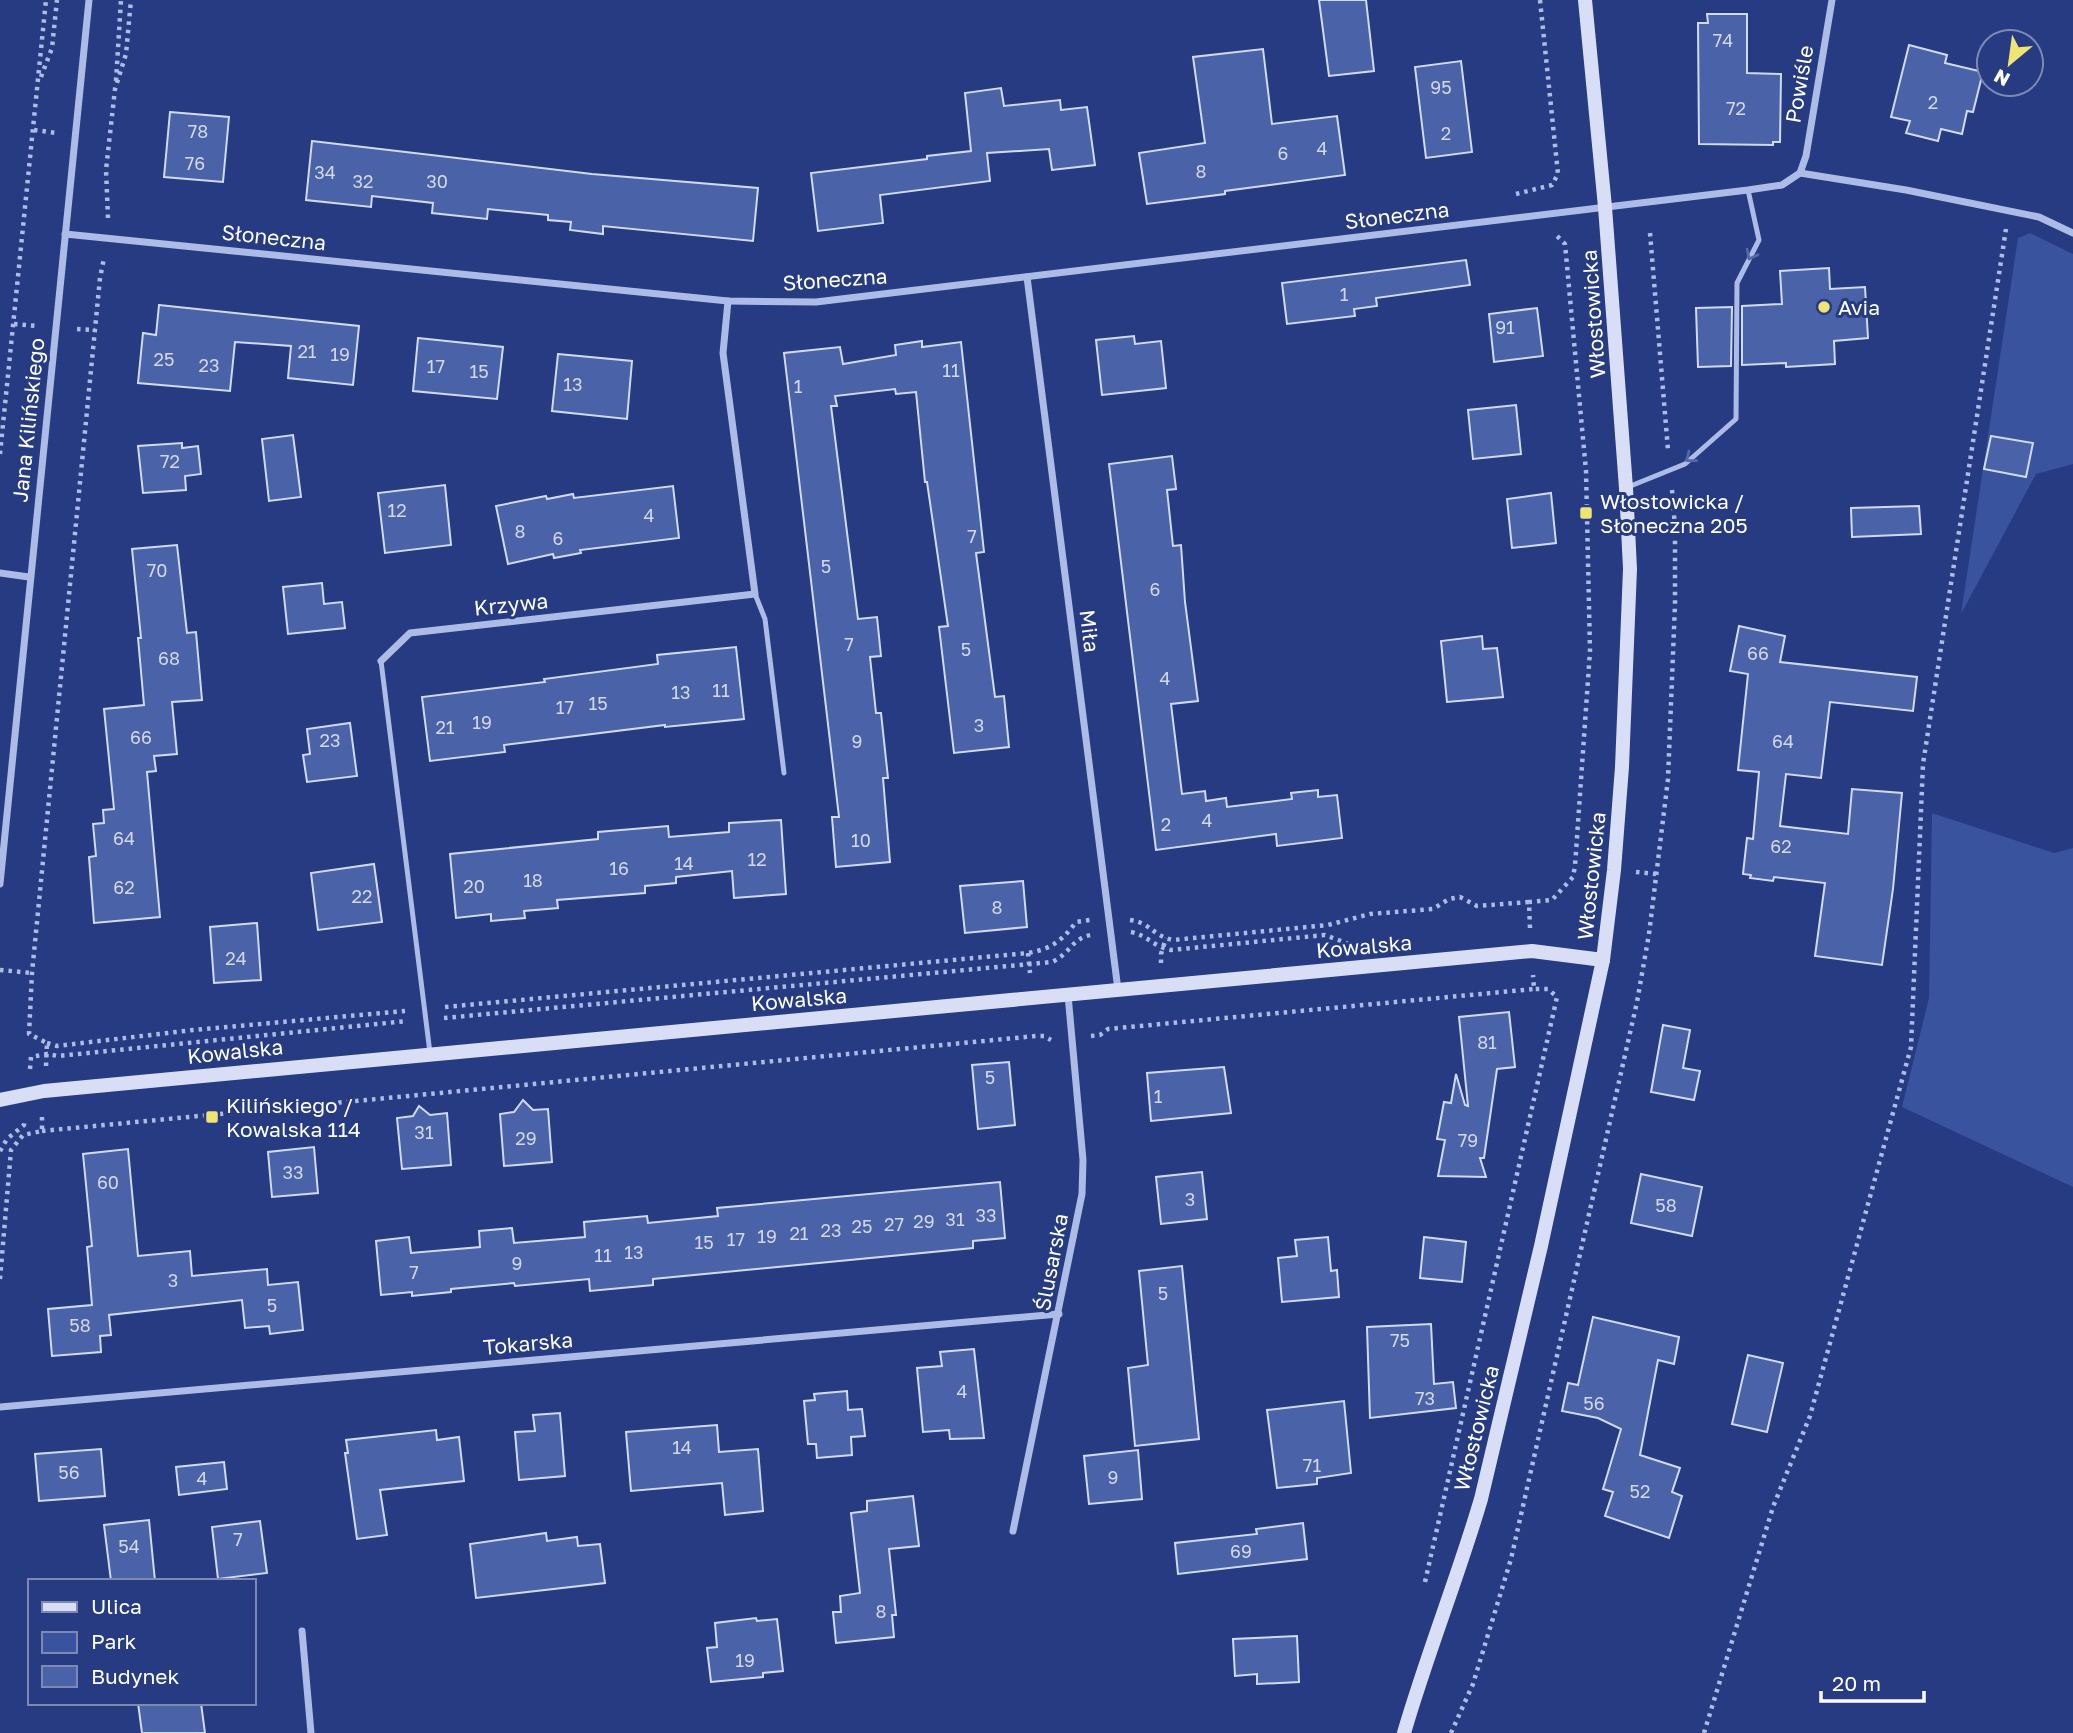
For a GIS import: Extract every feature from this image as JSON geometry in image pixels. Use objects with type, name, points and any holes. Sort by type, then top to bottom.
[{"type":"main road","name":"Włostowicka","points":[[1404,1733],[1481,1499],[1541,1246],[1603,960],[1621,780],[1630,569],[1605,206],[1585,0]]},
{"type":"main road","name":"Kowalska","points":[[0,1101],[44,1091],[430,1053],[1532,951],[1603,960]]},
{"type":"street","name":"Jana Kilińskiego","points":[[0,884],[89,0]]},
{"type":"street","name":"Powiśle","points":[[1800,173],[1806,156],[1832,0]]},
{"type":"street","name":"Słoneczna","points":[[65,234],[728,301],[816,302],[1748,190],[1782,185],[1800,173]]},
{"type":"street","points":[[1800,173],[1906,190],[2008,211],[2039,218],[2073,233]]},
{"type":"street","name":"Miła","points":[[1027,277],[1118,990]]},
{"type":"street","points":[[728,301],[723,353],[755,594]]},
{"type":"street","points":[[0,573],[29,577]]},
{"type":"street","name":"Krzywa","points":[[382,661],[410,633],[755,594]]},
{"type":"street","name":"Ślusarska","points":[[1013,1531],[1082,1194],[1083,1160],[1068,995]]},
{"type":"street","name":"Tokarska","points":[[0,1407],[1059,1314]]},
{"type":"street","points":[[302,1631],[311,1733]]},
{"type":"lane","points":[[1626,488],[1685,464],[1735,419],[1737,283],[1759,240],[1748,190]]},
{"type":"lane","points":[[755,594],[765,619],[784,773]]},
{"type":"lane","name":"Krzywa","points":[[382,661],[430,1053]]},
{"type":"path","points":[[0,454],[46,0]]},
{"type":"path","points":[[39,81],[52,48],[57,0]]},
{"type":"path","points":[[121,0],[106,170],[109,209],[32,973],[29,1034],[57,1046],[193,1030],[1028,953],[1048,949],[1064,939],[1076,922],[1128,916],[1129,920],[1143,922],[1157,934],[1173,940],[1328,925],[1370,914],[1433,909],[1449,899],[1460,897],[1477,906],[1552,900],[1573,877],[1590,651],[1586,471],[1565,244],[1557,236],[1544,236]]},
{"type":"path","points":[[115,89],[126,54],[131,0]]},
{"type":"path","points":[[1515,218],[1512,195],[1552,185],[1558,174],[1540,0]]},
{"type":"path","points":[[1704,1733],[1773,1507],[1810,1416],[1911,1047],[1923,764],[2008,211]]},
{"type":"path","points":[[1529,902],[1534,989]]},
{"type":"path","points":[[31,1057],[1052,962],[1065,956],[1074,942],[1086,936],[1111,933],[1133,931],[1153,945],[1171,950],[1304,937]]},
{"type":"path","points":[[0,970],[32,973]]},
{"type":"path","points":[[0,1279],[11,1150],[23,1135],[42,1131],[1036,1036],[1044,1036],[1050,1040],[1072,1038],[1100,1035],[1108,1029],[1548,989],[1557,997],[1423,1592]]},
{"type":"path","points":[[42,1131],[47,1043]]},
{"type":"path","points":[[0,1150],[7,1139],[24,1125]]},
{"type":"path","points":[[0,1195],[8,1195]]},
{"type":"green space","points":[[2030,233],[2073,254],[2073,464],[2036,474],[1961,614],[2018,238]]},
{"type":"green space","points":[[1932,813],[2054,853],[2073,848],[2073,1187],[1902,1107],[1929,998]]},
{"type":"building","points":[[1319,0],[1366,0],[1374,71],[1329,76]]},
{"type":"building","points":[[1707,14],[1747,14],[1747,73],[1781,74],[1780,142],[1773,142],[1773,145],[1699,144],[1698,23],[1708,23]]},
{"type":"building","points":[[1909,45],[1947,55],[1945,63],[1975,70],[1976,98],[1973,112],[1967,111],[1962,134],[1941,129],[1938,141],[1906,133],[1910,121],[1891,117]]},
{"type":"building","points":[[1263,49],[1272,124],[1337,116],[1345,175],[1147,204],[1139,153],[1205,143],[1193,57]]},
{"type":"building","points":[[1461,61],[1472,152],[1426,158],[1415,67]]},
{"type":"building","points":[[1001,88],[1004,106],[1060,100],[1061,110],[1087,107],[1095,165],[1052,170],[1049,149],[987,153],[990,181],[880,195],[883,223],[818,231],[811,173],[971,151],[965,93]]},
{"type":"building","points":[[170,112],[229,117],[223,182],[164,177]]},
{"type":"building","points":[[312,141],[592,174],[758,188],[753,241],[603,226],[603,234],[570,230],[571,222],[548,220],[548,215],[488,209],[487,219],[432,213],[433,203],[372,196],[371,207],[306,200]]},
{"type":"building","points":[[1466,260],[1470,285],[1376,298],[1377,306],[1354,309],[1355,316],[1287,324],[1282,283]]},
{"type":"building","name":"Avia","points":[[1829,268],[1830,289],[1865,287],[1868,338],[1834,341],[1835,364],[1786,367],[1786,363],[1742,365],[1742,306],[1782,304],[1780,271]]},
{"type":"building","points":[[159,305],[359,326],[353,385],[288,378],[291,346],[235,342],[230,391],[138,383],[143,333],[156,335]]},
{"type":"building","points":[[1732,307],[1731,366],[1698,367],[1696,308]]},
{"type":"building","points":[[1537,308],[1543,356],[1494,362],[1489,314]]},
{"type":"building","points":[[1134,336],[1135,344],[1161,341],[1166,388],[1102,395],[1096,340]]},
{"type":"building","points":[[418,338],[503,347],[497,399],[413,391]]},
{"type":"building","points":[[922,341],[922,347],[961,342],[984,552],[976,553],[995,697],[1004,696],[1009,747],[954,753],[939,627],[948,626],[925,482],[916,392],[896,394],[895,389],[835,396],[837,406],[831,406],[858,619],[877,617],[881,656],[870,657],[876,713],[881,713],[888,778],[883,778],[890,862],[836,867],[832,817],[839,817],[784,353],[840,347],[843,364],[896,355],[895,345]]},
{"type":"building","points":[[558,354],[632,361],[627,419],[552,411]]},
{"type":"building","points":[[1516,405],[1521,454],[1473,459],[1468,410]]},
{"type":"building","points":[[293,435],[301,497],[269,501],[262,439]]},
{"type":"building","points":[[1991,436],[2033,443],[2026,477],[1984,469]]},
{"type":"building","points":[[182,443],[182,448],[198,446],[201,474],[185,476],[186,490],[143,493],[138,446]]},
{"type":"building","points":[[1172,456],[1176,489],[1167,490],[1173,546],[1181,545],[1185,602],[1198,701],[1171,704],[1182,794],[1205,791],[1206,801],[1226,798],[1227,807],[1292,799],[1291,793],[1318,790],[1318,797],[1337,795],[1342,838],[1277,846],[1276,834],[1156,850],[1109,464]]},
{"type":"building","points":[[445,485],[451,545],[385,553],[378,493]]},
{"type":"building","points":[[673,486],[679,538],[580,550],[581,553],[554,558],[553,554],[508,564],[496,506],[546,496],[547,499],[573,494],[574,498]]},
{"type":"building","points":[[1551,493],[1556,543],[1512,548],[1507,499]]},
{"type":"building","points":[[1919,506],[1921,534],[1852,537],[1851,508]]},
{"type":"building","points":[[177,545],[187,633],[196,632],[202,700],[172,702],[177,754],[154,756],[156,771],[147,772],[160,917],[94,923],[89,857],[96,856],[93,824],[104,823],[103,810],[114,809],[104,709],[144,705],[138,638],[141,638],[132,549]]},
{"type":"building","points":[[322,583],[324,604],[342,602],[345,628],[288,634],[283,587]]},
{"type":"building","points":[[1739,626],[1785,636],[1780,662],[1917,677],[1913,711],[1830,702],[1821,778],[1786,774],[1780,826],[1848,834],[1852,789],[1902,793],[1893,889],[1882,965],[1815,956],[1825,883],[1774,877],[1773,881],[1750,878],[1751,875],[1743,874],[1747,838],[1753,839],[1759,772],[1738,770],[1748,674],[1730,671]]},
{"type":"building","points":[[1482,636],[1483,649],[1497,648],[1503,697],[1447,702],[1441,641]]},
{"type":"building","points":[[736,647],[744,719],[665,725],[504,745],[505,752],[430,761],[422,697],[545,682],[544,679],[658,664],[657,655]]},
{"type":"building","points":[[350,723],[357,776],[307,782],[303,755],[310,754],[307,729]]},
{"type":"building","points":[[781,820],[786,894],[734,898],[732,871],[676,877],[676,883],[645,886],[645,893],[557,900],[558,908],[524,911],[525,918],[491,921],[491,914],[456,918],[450,854],[598,839],[598,832],[668,826],[669,837],[729,832],[729,823]]},
{"type":"building","points":[[374,864],[382,922],[318,930],[311,873]]},
{"type":"building","points":[[1023,881],[1027,927],[965,933],[960,886]]},
{"type":"building","points":[[257,923],[261,980],[214,983],[210,927]]},
{"type":"building","points":[[1509,1012],[1515,1067],[1497,1069],[1484,1158],[1480,1158],[1486,1177],[1438,1176],[1445,1140],[1437,1139],[1444,1102],[1451,1103],[1456,1074],[1465,1105],[1468,1106],[1459,1017]]},
{"type":"building","points":[[1663,1025],[1690,1030],[1683,1068],[1700,1071],[1694,1100],[1651,1092]]},
{"type":"building","points":[[1009,1062],[1015,1125],[978,1129],[972,1065]]},
{"type":"building","points":[[1224,1067],[1231,1113],[1151,1121],[1147,1073]]},
{"type":"building","points":[[523,1100],[533,1110],[548,1109],[552,1162],[504,1166],[500,1114],[514,1112]]},
{"type":"building","points":[[419,1106],[430,1115],[447,1113],[451,1165],[402,1169],[397,1118],[413,1116]]},
{"type":"building","points":[[314,1147],[318,1193],[272,1197],[268,1152]]},
{"type":"building","points":[[128,1149],[138,1256],[190,1251],[192,1276],[267,1269],[268,1285],[298,1282],[303,1330],[270,1334],[269,1326],[245,1328],[242,1300],[109,1315],[111,1335],[100,1336],[101,1352],[52,1356],[48,1309],[92,1305],[87,1247],[92,1246],[83,1154]]},
{"type":"building","points":[[1202,1172],[1207,1219],[1161,1224],[1156,1177]]},
{"type":"building","points":[[1641,1174],[1702,1187],[1692,1236],[1631,1223]]},
{"type":"building","points":[[1000,1182],[1005,1238],[973,1241],[973,1248],[653,1279],[653,1285],[590,1291],[589,1279],[451,1289],[451,1292],[412,1296],[412,1292],[381,1295],[376,1241],[409,1237],[411,1253],[480,1247],[479,1231],[512,1228],[514,1243],[585,1237],[584,1222],[647,1216],[648,1223],[718,1216],[717,1208]]},
{"type":"building","points":[[1328,1237],[1331,1271],[1337,1270],[1339,1297],[1282,1302],[1278,1258],[1297,1256],[1295,1240]]},
{"type":"building","points":[[1424,1237],[1466,1242],[1462,1282],[1420,1278]]},
{"type":"building","points":[[1182,1266],[1199,1439],[1135,1446],[1128,1368],[1148,1365],[1139,1271]]},
{"type":"building","points":[[1593,1317],[1679,1337],[1674,1364],[1658,1360],[1640,1455],[1680,1468],[1672,1492],[1682,1496],[1669,1538],[1605,1516],[1613,1492],[1603,1489],[1621,1429],[1598,1418],[1562,1411],[1568,1383],[1578,1385]]},
{"type":"building","points":[[1431,1324],[1434,1384],[1453,1382],[1456,1408],[1370,1418],[1367,1327]]},
{"type":"building","points":[[974,1349],[984,1438],[950,1439],[949,1430],[923,1432],[917,1368],[942,1366],[940,1352]]},
{"type":"building","points":[[1748,1355],[1783,1363],[1767,1432],[1732,1424]]},
{"type":"building","points":[[847,1391],[848,1410],[862,1409],[865,1436],[851,1437],[852,1455],[817,1458],[816,1444],[808,1444],[804,1401],[815,1400],[814,1394]]},
{"type":"building","points":[[1344,1401],[1351,1473],[1317,1478],[1317,1484],[1277,1488],[1267,1410]]},
{"type":"building","points":[[560,1413],[565,1476],[519,1480],[515,1432],[535,1431],[533,1415]]},
{"type":"building","points":[[717,1425],[719,1452],[758,1449],[763,1511],[725,1515],[722,1483],[631,1491],[626,1432]]},
{"type":"building","points":[[436,1430],[437,1440],[459,1437],[464,1481],[380,1490],[387,1535],[357,1539],[345,1453],[348,1453],[346,1440]]},
{"type":"building","points":[[101,1449],[105,1496],[39,1501],[35,1454]]},
{"type":"building","points":[[1138,1450],[1142,1499],[1089,1504],[1084,1456]]},
{"type":"building","points":[[224,1462],[227,1489],[179,1495],[176,1467]]},
{"type":"building","points":[[913,1496],[919,1546],[889,1549],[896,1615],[892,1615],[894,1637],[836,1643],[833,1612],[841,1612],[840,1596],[860,1593],[851,1513],[867,1511],[867,1501]]},
{"type":"building","points":[[149,1520],[155,1579],[111,1579],[104,1525]]},
{"type":"building","points":[[260,1521],[267,1573],[218,1579],[212,1527]]},
{"type":"building","points":[[1303,1523],[1307,1559],[1178,1574],[1175,1543],[1257,1534],[1256,1529]]},
{"type":"building","points":[[546,1533],[547,1541],[577,1537],[578,1546],[600,1544],[605,1583],[476,1598],[470,1544]]},
{"type":"building","points":[[756,1618],[757,1621],[777,1619],[783,1671],[763,1673],[763,1677],[711,1682],[707,1648],[717,1647],[715,1623]]},
{"type":"building","points":[[1297,1636],[1299,1682],[1257,1684],[1257,1674],[1235,1676],[1233,1639]]},
{"type":"building","points":[[138,1705],[201,1705],[205,1733],[142,1733]]},
{"type":"place","name":"Avia","points":[[1824,307]]},
{"type":"place","name":"Włostowicka / Słoneczna 205","points":[[1586,513]]},
{"type":"place","name":"Kilińskiego / Kowalska 114","points":[[212,1117]]}]
